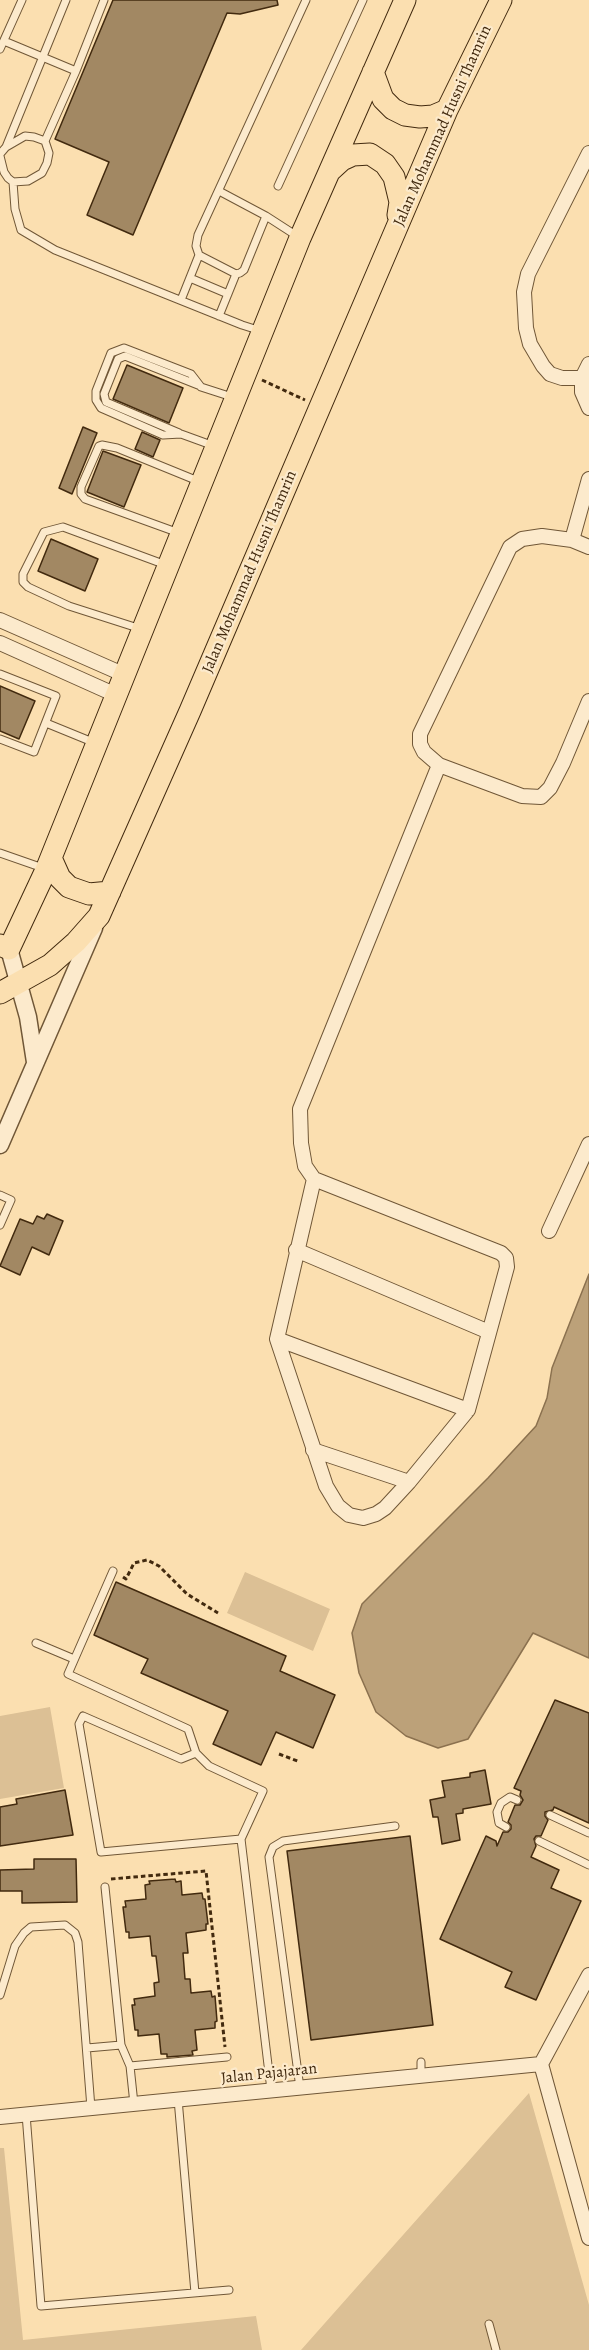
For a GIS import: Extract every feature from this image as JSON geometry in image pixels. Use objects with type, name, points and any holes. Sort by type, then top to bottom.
[{"type":"main road","points":[[5,947],[48,864],[300,238],[405,0]]},
{"type":"main road","name":"Jalan Mohammad Husni Thamrin","points":[[99,916],[321,407],[447,110],[501,0]]},
{"type":"main road","points":[[373,72],[383,99],[393,109],[405,115],[420,117],[433,116],[447,110]]},
{"type":"main road","points":[[329,171],[353,154],[370,154],[385,164],[399,189],[400,202],[395,233]]},
{"type":"main road","points":[[48,864],[69,888],[89,894],[110,892]]},
{"type":"main road","points":[[0,993],[50,965],[76,942],[99,916]]},
{"type":"street","points":[[582,378],[562,378],[550,374],[543,366],[530,344],[526,328],[524,292],[528,274],[589,153]]},
{"type":"street","points":[[589,364],[582,378],[582,392],[589,408]]},
{"type":"street","points":[[572,540],[589,479]]},
{"type":"street","points":[[589,547],[572,540],[542,536],[522,539],[510,547],[420,734],[420,744],[424,752],[439,765],[522,796],[540,797],[550,788],[563,763],[589,701]]},
{"type":"street","points":[[0,620],[125,675]]},
{"type":"street","points":[[0,643],[116,695]]},
{"type":"street","points":[[314,1179],[277,1339],[326,1486],[338,1506],[349,1515],[363,1518],[376,1514],[409,1482],[468,1410],[507,1267],[506,1258],[501,1253],[314,1179],[305,1166],[301,1143],[300,1109],[439,765]]},
{"type":"street","name":"Jalan Mohammad Husni Thamrin","points":[[0,1144],[99,916]]},
{"type":"street","points":[[0,969],[5,947]]},
{"type":"street","points":[[5,947],[20,982],[36,1063]]},
{"type":"street","points":[[0,1121],[2,1133],[0,1144]]},
{"type":"street","points":[[549,1231],[589,1144]]},
{"type":"street","points":[[296,1250],[489,1332]]},
{"type":"street","points":[[277,1339],[468,1410]]},
{"type":"street","points":[[313,1450],[409,1482]]},
{"type":"street","points":[[589,1975],[541,2064],[589,2238]]},
{"type":"street","name":"Jalan Pajajaran","points":[[0,2117],[300,2088],[421,2069],[541,2064]]},
{"type":"lane","points":[[0,49],[22,0]]},
{"type":"lane","points":[[66,0],[6,147],[0,155],[4,172],[13,182],[15,209],[21,230],[55,250],[219,316],[264,331]]},
{"type":"lane","points":[[13,182],[28,181],[42,173],[47,163],[49,153],[45,141],[104,0]]},
{"type":"lane","points":[[181,300],[199,255],[196,246],[198,235],[306,0]]},
{"type":"lane","points":[[278,186],[363,0]]},
{"type":"lane","points":[[4,41],[76,71]]},
{"type":"lane","points":[[6,147],[25,136],[45,141]]},
{"type":"lane","points":[[219,191],[266,216],[300,238]]},
{"type":"lane","points":[[219,316],[236,274],[244,270],[266,216]]},
{"type":"lane","points":[[199,255],[236,274]]},
{"type":"lane","points":[[190,278],[228,294]]},
{"type":"lane","points":[[217,447],[106,402],[104,394],[118,359],[125,356],[201,387],[237,398]]},
{"type":"lane","points":[[182,534],[85,500],[81,494],[81,487],[99,446],[106,445],[203,482]]},
{"type":"lane","points":[[143,630],[69,606],[28,587],[23,582],[23,574],[44,532],[63,527],[169,566]]},
{"type":"lane","points":[[0,674],[56,696],[34,752],[0,739]]},
{"type":"lane","points":[[46,723],[97,744]]},
{"type":"lane","points":[[0,853],[48,864]]},
{"type":"lane","points":[[0,1196],[11,1200],[0,1225]]},
{"type":"lane","points":[[113,1571],[68,1674],[188,1729],[196,1753],[209,1766],[263,1791],[241,1839],[271,2090]]},
{"type":"lane","points":[[36,1642],[74,1659]]},
{"type":"lane","points":[[196,1753],[181,1759],[83,1716],[79,1724],[101,1852],[241,1839]]},
{"type":"lane","points":[[506,1827],[499,1823],[497,1812],[501,1803],[510,1797],[518,1800]]},
{"type":"lane","points":[[550,1815],[589,1833]]},
{"type":"lane","points":[[300,2088],[270,1857],[273,1847],[283,1841],[395,1826]]},
{"type":"lane","points":[[539,1841],[589,1865]]},
{"type":"lane","points":[[105,1887],[121,2045],[130,2066],[134,2104]]},
{"type":"lane","points":[[0,1995],[15,1946],[31,1927],[65,1925],[75,1933],[78,1942],[91,2108]]},
{"type":"lane","points":[[87,2048],[121,2045]]},
{"type":"lane","points":[[130,2066],[226,2057]]},
{"type":"lane","points":[[178,2100],[195,2293]]},
{"type":"lane","points":[[26,2114],[42,2306],[230,2290]]},
{"type":"lane","points":[[489,2324],[496,2350]]},
{"type":"path","points":[[247,372],[321,407]]},
{"type":"path","points":[[113,1571],[126,1579],[134,1563],[147,1560],[159,1566],[187,1593],[218,1613]]},
{"type":"path","points":[[279,1754],[300,1762]]},
{"type":"path","points":[[105,1887],[110,1879],[114,1878],[206,1871],[226,2057]]},
{"type":"shaded area","points":[[589,1274],[589,1658],[533,1633],[468,1739],[438,1748],[406,1736],[376,1712],[359,1673],[352,1633],[362,1604],[488,1478],[536,1426],[547,1398],[552,1368]]},
{"type":"shaded area","points":[[245,1572],[330,1609],[313,1651],[227,1613]]},
{"type":"shaded area","points":[[50,1707],[64,1788],[0,1799],[0,1716]]},
{"type":"shaded area","points":[[529,2093],[589,2305],[589,2350],[301,2350]]},
{"type":"shaded area","points":[[0,2148],[4,2148],[23,2340],[256,2316],[262,2350],[0,2350]]},
{"type":"building","points":[[113,0],[277,0],[278,5],[240,14],[227,13],[133,235],[87,215],[109,162],[55,139]]},
{"type":"building","points":[[127,365],[183,388],[169,423],[113,399]]},
{"type":"building","points":[[83,427],[97,433],[72,494],[59,488]]},
{"type":"building","points":[[142,432],[160,440],[153,457],[135,449]]},
{"type":"building","points":[[103,451],[141,465],[124,507],[87,492]]},
{"type":"building","points":[[51,539],[98,559],[85,591],[38,571]]},
{"type":"building","points":[[0,686],[35,701],[19,739],[0,731]]},
{"type":"building","points":[[47,1214],[63,1221],[49,1255],[32,1247],[20,1275],[0,1266],[20,1219],[33,1224],[37,1216],[44,1219]]},
{"type":"building","points":[[116,1582],[286,1656],[280,1671],[335,1695],[313,1748],[276,1732],[261,1765],[213,1744],[228,1711],[141,1673],[148,1659],[94,1635]]},
{"type":"building","points":[[555,1700],[589,1713],[589,1823],[554,1807],[553,1810],[545,1812],[548,1820],[541,1836],[536,1836],[534,1839],[536,1846],[531,1857],[559,1870],[551,1888],[581,1901],[536,2000],[505,1987],[512,1972],[440,1939],[486,1836],[496,1841],[497,1846],[503,1832],[511,1829],[508,1822],[515,1805],[520,1805],[523,1800],[520,1795],[521,1791],[514,1788]]},
{"type":"building","points":[[485,1770],[491,1804],[463,1809],[463,1813],[456,1814],[460,1840],[442,1844],[438,1817],[433,1817],[430,1800],[445,1797],[442,1781],[470,1777],[470,1773]]},
{"type":"building","points":[[65,1790],[73,1835],[0,1846],[0,1807],[17,1804],[16,1799]]},
{"type":"building","points":[[410,1836],[433,2025],[311,2040],[287,1851]]},
{"type":"building","points":[[34,1859],[76,1859],[77,1902],[22,1903],[22,1891],[0,1891],[0,1870],[34,1869]]},
{"type":"building","points":[[175,1879],[176,1882],[181,1881],[182,1895],[202,1893],[205,1899],[208,1924],[206,1924],[206,1930],[186,1933],[188,1953],[183,1953],[185,1979],[190,1979],[191,1993],[211,1991],[212,1997],[215,1996],[217,2021],[215,2028],[195,2030],[197,2050],[192,2051],[193,2055],[167,2057],[167,2054],[161,2054],[159,2034],[138,2036],[138,2030],[135,2030],[132,2005],[135,2005],[134,1999],[155,1996],[154,1983],[159,1982],[156,1956],[152,1956],[150,1936],[129,1938],[129,1932],[126,1932],[123,1907],[126,1907],[125,1901],[146,1899],[145,1885],[150,1884],[149,1881]]}]
